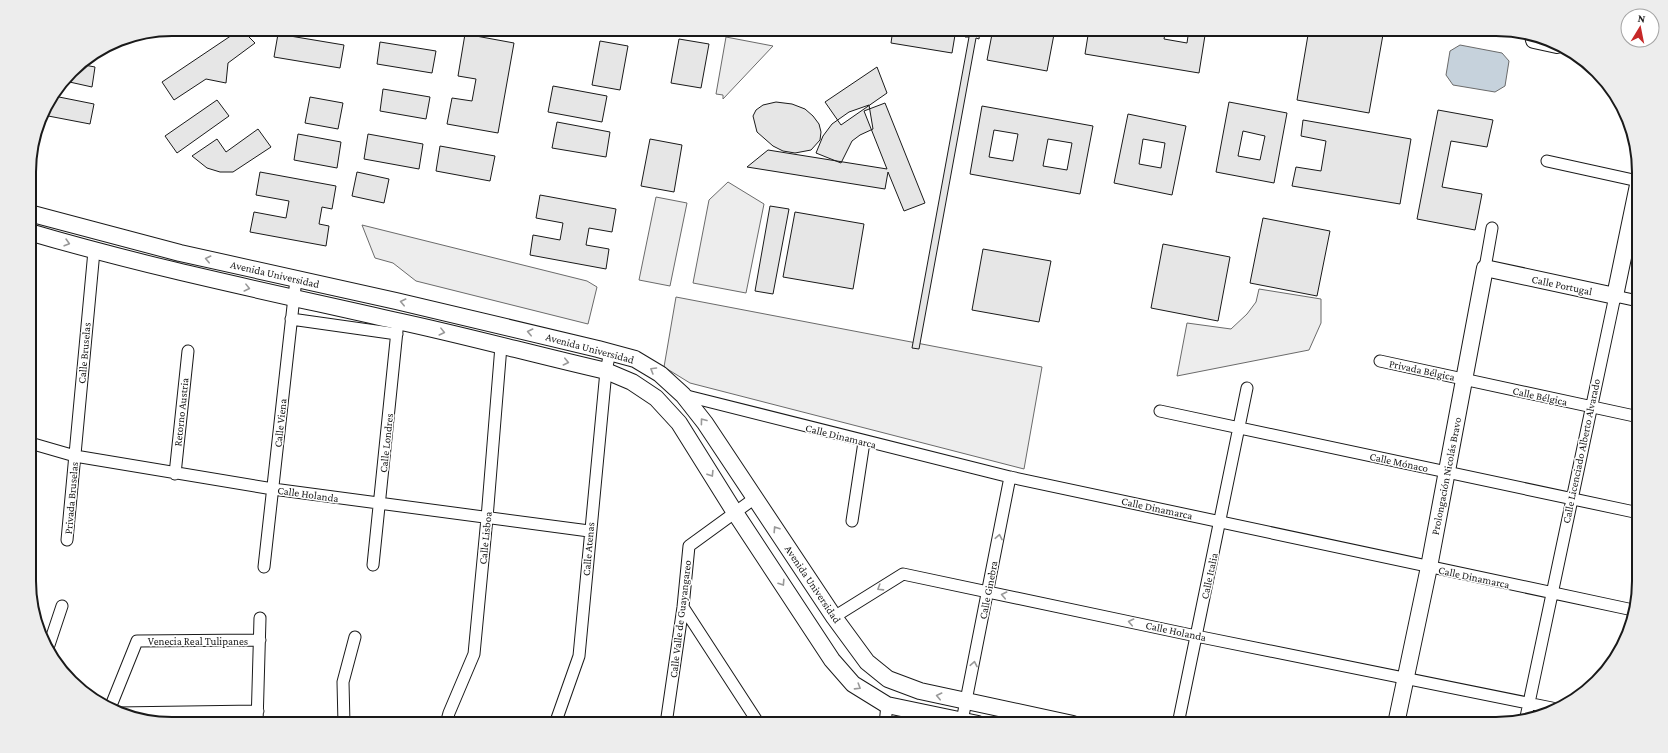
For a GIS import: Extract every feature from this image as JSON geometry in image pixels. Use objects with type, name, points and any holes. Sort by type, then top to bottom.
[{"type":"street","points":[[1547,161],[1632,180]]},
{"type":"street","name":"Calle Licenciado Alberto Alvarado","points":[[1527,713],[1590,406],[1632,213]]},
{"type":"street","name":"Avenida Universidad","points":[[36,215],[180,253],[296,278],[635,359],[660,374],[683,395],[705,423],[834,617],[866,662],[888,679],[920,692],[1039,717]]},
{"type":"street","name":"Prolongación Nicolás Bravo","points":[[1397,717],[1429,567],[1492,228]]},
{"type":"street","name":"Avenida Universidad","points":[[36,234],[94,251],[293,299],[398,328]]},
{"type":"street","name":"Calle Bruselas","points":[[75,456],[94,251]]},
{"type":"street","name":"Calle Portugal","points":[[1485,268],[1632,300]]},
{"type":"street","name":"Calle Viena","points":[[264,567],[296,278]]},
{"type":"street","name":"Avenida Universidad","points":[[291,319],[398,328],[501,346],[606,371],[632,382],[656,398],[679,423],[734,511],[832,660],[852,684],[887,705],[947,717]]},
{"type":"street","name":"Calle Londres","points":[[373,565],[398,328]]},
{"type":"street","name":"Calle Lisboa","points":[[448,717],[474,654],[501,346]]},
{"type":"street","name":"Retorno Austria","points":[[175,474],[188,351]]},
{"type":"street","name":"Calle Atenas","points":[[557,717],[579,656],[589,531],[606,371],[610,352]]},
{"type":"street","name":"Privada Bélgica","points":[[1380,361],[1464,380]]},
{"type":"street","name":"Calle Bélgica","points":[[1464,380],[1632,416]]},
{"type":"street","name":"Calle Italia","points":[[1179,717],[1247,388]]},
{"type":"street","name":"Calle Dinamarca","points":[[683,395],[864,442],[1010,477],[1629,609]]},
{"type":"street","name":"Calle Mónaco","points":[[1160,411],[1632,512]]},
{"type":"street","points":[[852,521],[864,442]]},
{"type":"street","name":"Calle Holanda","points":[[36,444],[75,456],[175,474],[379,504],[589,531]]},
{"type":"street","name":"Privada Bruselas","points":[[67,540],[75,456]]},
{"type":"street","name":"Calle Ginebra","points":[[963,717],[1010,477]]},
{"type":"street","name":"Calle Valle de Guayangareo","points":[[667,717],[683,607],[689,546],[734,511],[755,498]]},
{"type":"street","name":"Calle Holanda","points":[[834,617],[903,574],[1196,636],[1406,677],[1547,707]]},
{"type":"street","points":[[48,633],[62,606]]},
{"type":"street","points":[[683,607],[754,717]]},
{"type":"street","name":"Venecia Real Tulipanes","points":[[258,717],[260,618]]},
{"type":"street","points":[[344,717],[343,682],[355,637]]},
{"type":"street","name":"Venecia Real Tulipanes","points":[[112,703],[137,641],[260,640]]},
{"type":"street","points":[[886,717],[887,705]]},
{"type":"street","points":[[140,713],[258,711]]},
{"type":"shaded area","points":[[726,37],[773,46],[723,99],[723,95],[716,94]]},
{"type":"shaded area","points":[[1460,45],[1502,53],[1509,61],[1505,86],[1495,92],[1453,85],[1446,75],[1450,51]]},
{"type":"shaded area","points":[[728,182],[764,204],[746,293],[693,283],[709,200]]},
{"type":"shaded area","points":[[656,197],[687,203],[670,286],[639,280]]},
{"type":"shaded area","points":[[362,225],[587,281],[597,287],[588,324],[416,281],[393,263],[375,258]]},
{"type":"shaded area","points":[[1259,289],[1321,299],[1321,323],[1309,350],[1177,376],[1187,323],[1231,329],[1247,314],[1256,302]]},
{"type":"shaded area","points":[[676,297],[1042,367],[1024,469],[690,383],[664,367]]},
{"type":"building","points":[[231,36],[248,36],[255,43],[228,63],[226,83],[206,79],[174,100],[162,82]]},
{"type":"building","points":[[278,36],[290,36],[344,45],[340,68],[274,57]]},
{"type":"building","points":[[465,36],[476,36],[514,43],[498,133],[447,124],[452,98],[472,101],[476,79],[458,76]]},
{"type":"building","points":[[892,36],[955,36],[952,53],[891,43]]},
{"type":"building","points":[[979,36],[979,39],[976,38],[919,349],[912,348],[969,37],[965,37]]},
{"type":"building","points":[[992,36],[1054,36],[1047,71],[987,60]]},
{"type":"building","points":[[1088,36],[1165,36],[1164,39],[1187,43],[1188,36],[1205,36],[1199,73],[1085,54]]},
{"type":"building","points":[[1308,36],[1383,36],[1369,113],[1297,100]]},
{"type":"building","points":[[679,39],[709,44],[701,88],[671,83]]},
{"type":"building","points":[[600,41],[628,46],[620,90],[592,85]]},
{"type":"building","points":[[380,42],[436,51],[432,73],[377,64]]},
{"type":"building","points":[[87,66],[95,67],[92,87],[70,82]]},
{"type":"building","points":[[877,67],[887,93],[841,125],[825,102]]},
{"type":"building","points":[[553,86],[607,96],[602,122],[548,112]]},
{"type":"building","points":[[383,89],[430,97],[426,119],[380,111]]},
{"type":"building","points":[[59,97],[94,104],[90,124],[48,116]]},
{"type":"building","points":[[310,97],[343,103],[338,129],[305,123]]},
{"type":"building","points":[[217,100],[229,116],[177,153],[165,136]]},
{"type":"building","points":[[776,102],[792,104],[805,109],[819,124],[821,132],[820,140],[811,150],[795,153],[783,151],[773,146],[757,132],[753,116],[756,110],[763,105]]},
{"type":"building","points":[[1229,102],[1287,113],[1274,183],[1216,172]],"holes":[[[1243,131],[1265,136],[1260,160],[1238,156]]]},
{"type":"building","points":[[885,103],[925,203],[904,211],[888,172],[885,189],[747,167],[768,150],[887,169],[864,111]]},
{"type":"building","points":[[869,105],[873,129],[860,135],[852,141],[841,163],[816,153],[823,136],[832,124],[849,112]]},
{"type":"building","points":[[982,106],[1093,126],[1080,194],[970,174]],"holes":[[[994,130],[1018,134],[1013,161],[989,157]],[[1048,139],[1072,143],[1067,170],[1043,166]]]},
{"type":"building","points":[[1438,110],[1493,120],[1487,147],[1451,141],[1442,187],[1482,194],[1475,230],[1417,219]]},
{"type":"building","points":[[1128,114],[1186,126],[1172,195],[1114,183]],"holes":[[[1143,139],[1165,143],[1161,168],[1139,164]]]},
{"type":"building","points":[[1303,120],[1411,139],[1400,204],[1292,186],[1296,167],[1321,171],[1326,141],[1301,136]]},
{"type":"building","points":[[557,122],[610,132],[606,157],[552,148]]},
{"type":"building","points":[[258,129],[271,147],[233,172],[220,172],[207,168],[192,156],[217,139],[226,152]]},
{"type":"building","points":[[298,134],[341,142],[337,168],[294,160]]},
{"type":"building","points":[[368,134],[423,144],[419,169],[364,159]]},
{"type":"building","points":[[650,139],[682,145],[674,192],[641,186]]},
{"type":"building","points":[[440,146],[495,156],[490,181],[436,171]]},
{"type":"building","points":[[260,172],[336,186],[332,209],[322,207],[319,224],[329,226],[326,246],[250,232],[254,212],[286,218],[289,201],[256,195]]},
{"type":"building","points":[[357,172],[389,179],[384,203],[352,196]]},
{"type":"building","points":[[540,195],[616,209],[612,232],[589,228],[586,245],[609,249],[606,269],[530,255],[533,235],[560,240],[563,223],[536,218]]},
{"type":"building","points":[[770,206],[789,209],[773,294],[755,291]]},
{"type":"building","points":[[795,212],[864,224],[853,289],[783,277]]},
{"type":"building","points":[[1263,218],[1330,231],[1317,296],[1250,283]]},
{"type":"building","points":[[1163,244],[1230,257],[1218,321],[1151,308]]},
{"type":"building","points":[[983,249],[1051,261],[1039,322],[972,310]]}]
